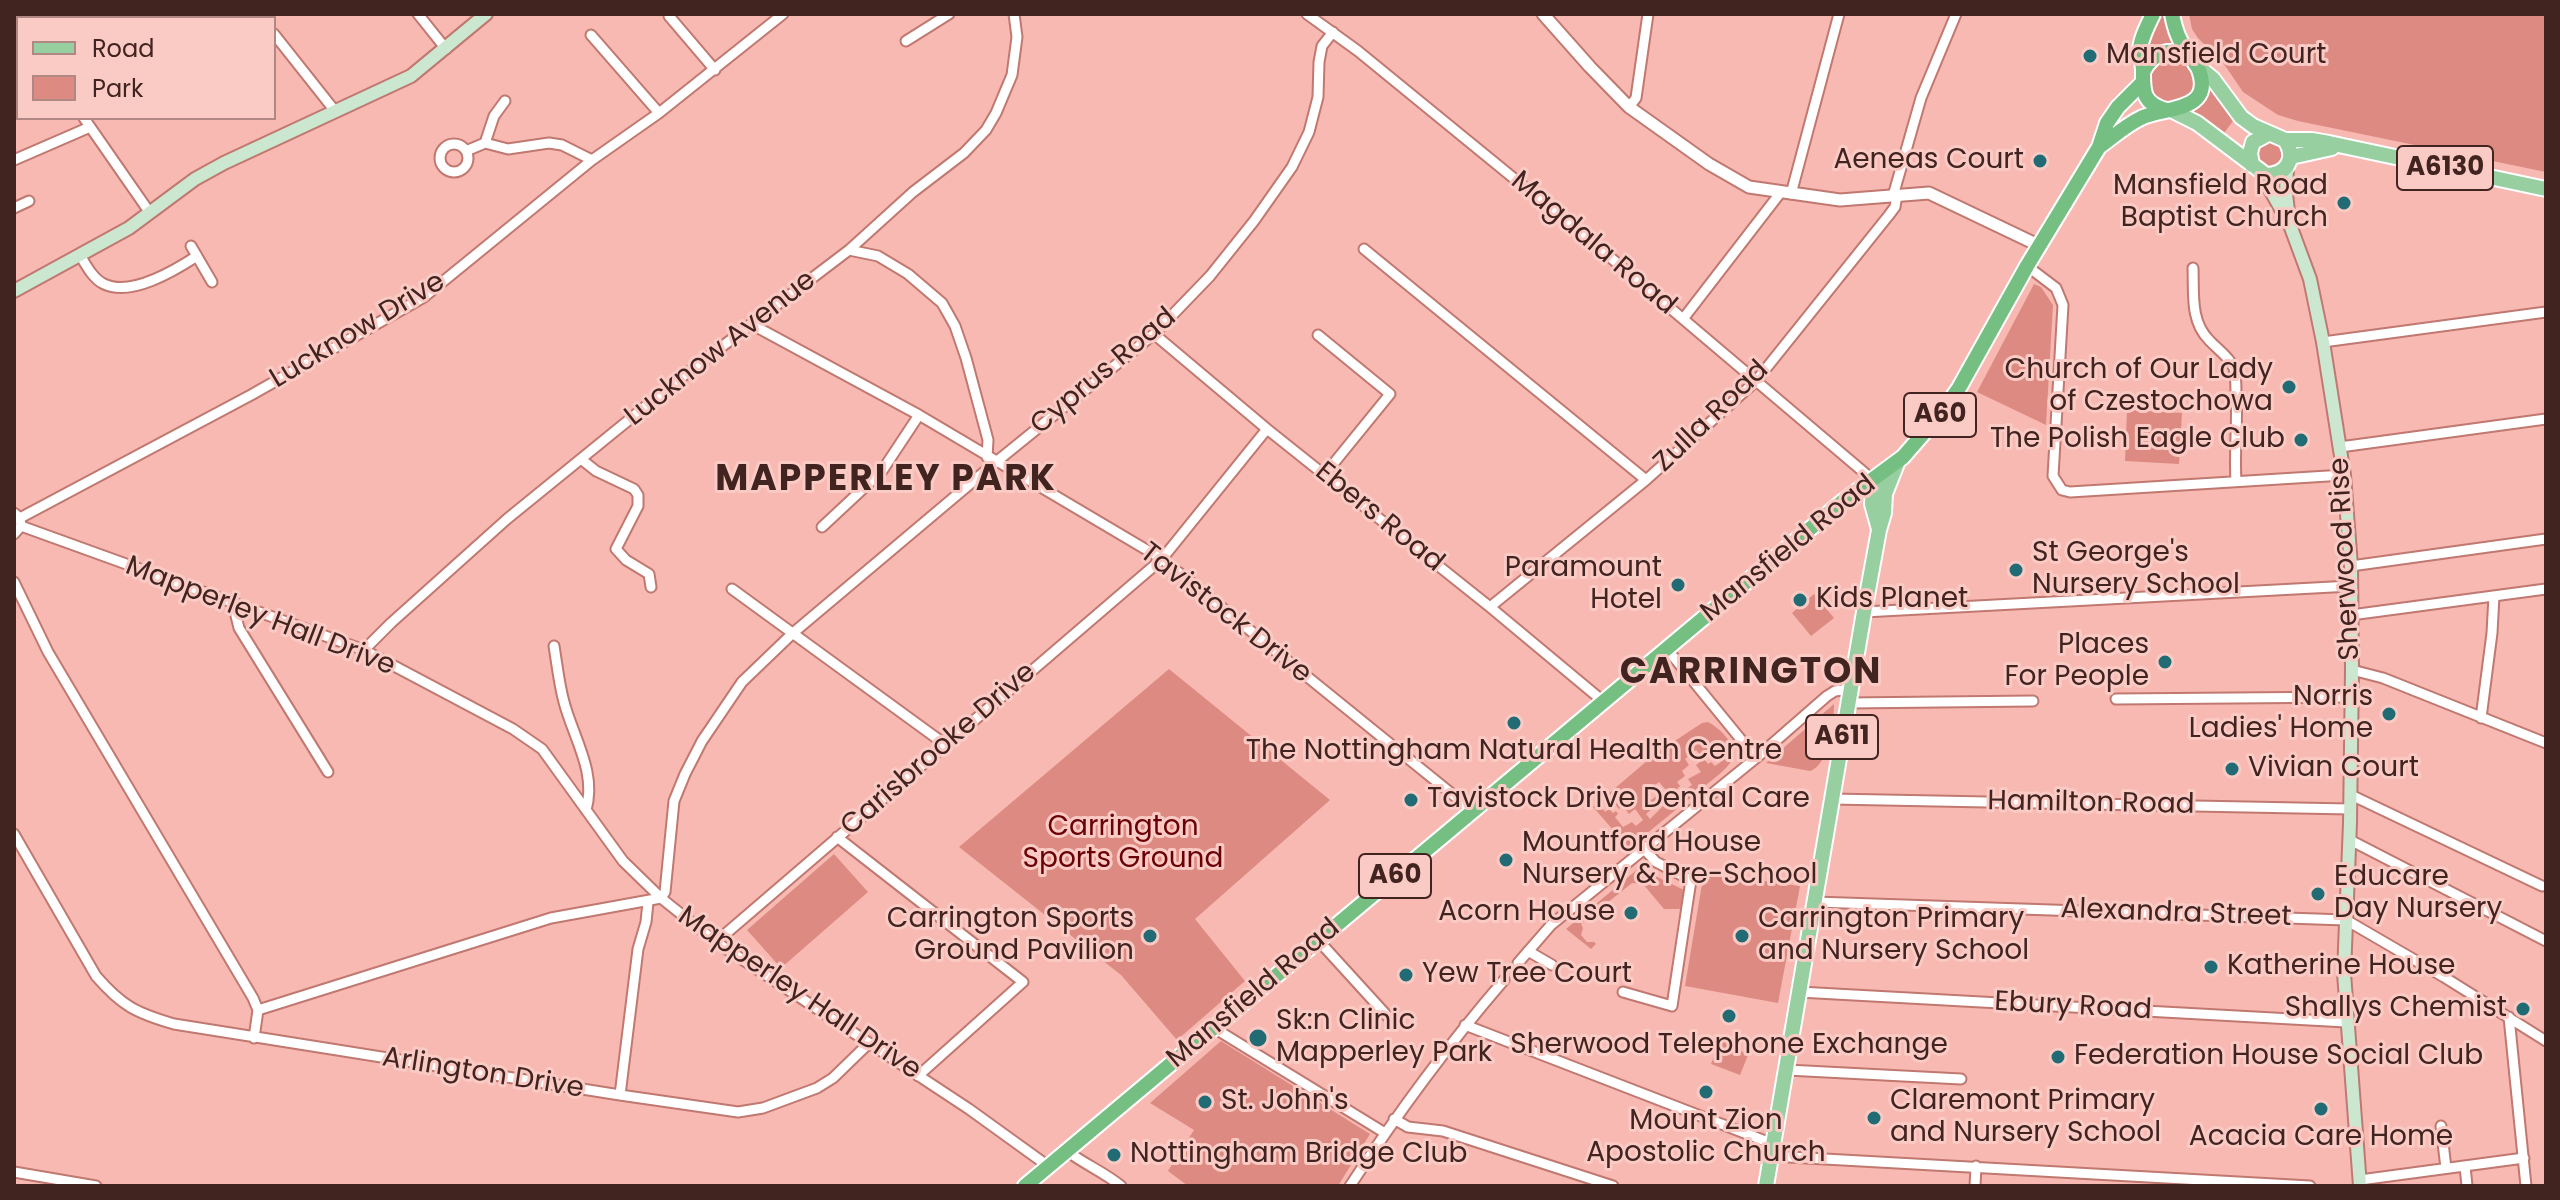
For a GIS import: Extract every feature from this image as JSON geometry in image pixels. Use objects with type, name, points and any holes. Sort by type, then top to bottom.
[{"type":"highway","points":[[2153,14],[2140,47],[2143,77],[2150,101],[2169,110]]},
{"type":"highway","points":[[2172,14],[2179,40],[2194,62]]},
{"type":"highway","name":"Mansfield Road","points":[[1025,1186],[1849,496],[1898,461],[1926,432],[1959,388],[2027,266],[2099,147],[2107,123],[2143,77],[2150,61],[2165,52],[2181,53],[2194,62],[2201,81],[2198,95],[2186,107],[2153,112],[2099,147]]},
{"type":"main road","points":[[14,291],[129,228],[195,179],[215,168],[411,76],[486,14]]},
{"type":"main road","points":[[2169,110],[2197,123],[2257,169],[2272,175],[2289,162],[2291,151],[2285,140],[2268,134],[2241,117],[2213,79],[2194,62]]},
{"type":"main road","points":[[2257,169],[2250,153],[2253,142],[2268,134]]},
{"type":"main road","name":"A6130","points":[[2285,140],[2312,140],[2344,146],[2546,189]]},
{"type":"main road","name":"A6130","points":[[2289,162],[2344,146]]},
{"type":"main road","name":"Sherwood Rise","points":[[2289,162],[2286,194],[2290,225]]},
{"type":"main road","name":"Sherwood Rise","points":[[2257,169],[2290,225],[2310,279],[2344,475],[2351,566],[2352,670],[2350,840],[2344,973],[2360,1183]]},
{"type":"main road","points":[[1879,530],[1885,494],[1898,461]]},
{"type":"main road","points":[[1873,480],[1885,494]]},
{"type":"main road","name":"A611","points":[[1766,1186],[1879,530],[1872,504],[1873,480]]},
{"type":"street","points":[[418,14],[446,49]]},
{"type":"street","name":"Lucknow Drive","points":[[14,534],[18,519],[251,395],[424,297],[592,160],[659,113],[783,14]]},
{"type":"street","name":"Lucknow Avenue","points":[[364,650],[507,519],[751,324],[849,250],[913,192],[964,153],[986,130],[1012,75],[1017,37],[1014,14]]},
{"type":"street","name":"Magdala Road","points":[[1307,14],[1333,32],[1683,319],[1873,480]]},
{"type":"street","points":[[1543,14],[1629,107],[1677,143],[1749,187],[1840,200],[1922,192],[1937,196],[2040,246]]},
{"type":"street","points":[[1629,107],[1636,98],[1648,14]]},
{"type":"street","points":[[1683,319],[1786,193],[1839,14]]},
{"type":"street","name":"Zulla Road","points":[[1490,607],[1646,480],[1756,381],[1889,215],[1895,207],[1895,196],[1921,98],[1956,14]]},
{"type":"street","points":[[906,41],[946,15]]},
{"type":"street","points":[[669,16],[715,70]]},
{"type":"street","name":"Cyprus Road","points":[[661,898],[665,892],[674,801],[708,731],[735,692],[793,633],[991,459],[1154,334],[1210,276],[1292,167],[1309,132],[1318,97],[1322,46],[1333,32]]},
{"type":"street","points":[[591,35],[659,113]]},
{"type":"street","points":[[276,37],[335,111]]},
{"type":"street","points":[[485,143],[494,116],[505,101]]},
{"type":"street","points":[[14,160],[87,123],[150,213]]},
{"type":"street","points":[[466,151],[485,143],[508,149],[549,143],[562,145],[592,160]]},
{"type":"street","points":[[14,208],[29,201]]},
{"type":"street","points":[[191,246],[212,282]]},
{"type":"street","points":[[1364,249],[1646,480]]},
{"type":"street","points":[[849,250],[878,256],[908,274],[942,303],[955,326],[966,358],[991,459]]},
{"type":"street","points":[[80,255],[102,284],[121,288],[163,276],[197,256]]},
{"type":"street","points":[[2027,266],[2048,279],[2056,288],[2063,305],[2053,476],[2062,490],[2070,492],[2344,475]]},
{"type":"street","points":[[2193,268],[2195,314],[2199,327],[2207,339],[2228,357],[2235,371],[2239,429],[2236,481]]},
{"type":"street","points":[[2323,342],[2546,312]]},
{"type":"street","name":"Tavistock Drive","points":[[751,324],[919,415],[1162,559],[1473,811]]},
{"type":"street","name":"Ebers Road","points":[[1154,334],[1604,702]]},
{"type":"street","points":[[1318,335],[1390,394],[1325,474]]},
{"type":"street","points":[[822,527],[882,471],[919,415]]},
{"type":"street","points":[[2340,447],[2546,419]]},
{"type":"street","name":"Carisbrooke Drive","points":[[716,942],[1162,559],[1267,429]]},
{"type":"street","points":[[581,459],[596,471],[634,489],[638,495],[638,506],[616,549],[626,560],[649,574],[651,587]]},
{"type":"street","name":"Mapperley Hall Drive","points":[[18,519],[239,607],[364,650],[513,729],[542,749],[623,861],[661,898],[716,942],[969,1109],[1048,1166]]},
{"type":"street","points":[[2351,566],[2546,539]]},
{"type":"street","points":[[14,582],[48,652],[258,1010],[254,1038]]},
{"type":"street","points":[[1864,612],[2351,586]]},
{"type":"street","points":[[732,589],[946,745]]},
{"type":"street","points":[[2351,615],[2546,589]]},
{"type":"street","points":[[2481,718],[2491,648],[2494,596]]},
{"type":"street","points":[[239,607],[236,616],[239,628],[328,772]]},
{"type":"street","points":[[554,646],[564,702],[585,756],[586,810]]},
{"type":"street","points":[[1667,649],[1756,758]]},
{"type":"street","points":[[2352,670],[2383,678],[2546,743]]},
{"type":"street","points":[[1518,963],[1540,936],[1583,898],[1835,691],[1849,696],[2033,701]]},
{"type":"street","points":[[2116,699],[2351,697]]},
{"type":"street","name":"Hamilton Road","points":[[1832,799],[2350,802]]},
{"type":"street","points":[[2350,802],[2542,886]]},
{"type":"street","name":"Arlington Drive","points":[[14,834],[96,976],[113,996],[128,1007],[174,1024],[738,1112],[763,1108],[817,1088],[833,1078],[868,1044]]},
{"type":"street","points":[[837,837],[1023,982],[918,1076]]},
{"type":"street","points":[[2350,840],[2546,941]]},
{"type":"street","points":[[1623,992],[1672,1006],[1691,880],[1656,862],[1644,849]]},
{"type":"street","points":[[258,1010],[551,918],[661,898]]},
{"type":"street","points":[[620,1095],[638,949],[648,902]]},
{"type":"street","name":"Alexandra Street","points":[[1815,902],[2346,920]]},
{"type":"street","points":[[2346,920],[2546,1041]]},
{"type":"street","points":[[1318,940],[1390,1019]]},
{"type":"street","points":[[1528,951],[1552,965]]},
{"type":"street","points":[[1350,1186],[1394,1119],[1465,1025],[1504,980]]},
{"type":"street","name":"Ebury Road","points":[[1799,992],[2346,1022]]},
{"type":"street","points":[[2509,1017],[2526,1186]]},
{"type":"street","points":[[1465,1025],[1772,1150],[2222,1183],[2310,1186]]},
{"type":"street","points":[[1214,1028],[1385,1133]]},
{"type":"street","points":[[1787,1070],[1961,1079]]},
{"type":"street","points":[[1394,1119],[1408,1127],[1443,1131],[1613,1186]]},
{"type":"street","points":[[2441,1126],[2446,1168]]},
{"type":"street","points":[[1067,1151],[1121,1186]]},
{"type":"street","points":[[2360,1183],[2524,1158]]},
{"type":"street","points":[[1975,1186],[1976,1166]]},
{"type":"street","points":[[2465,1166],[2467,1186]]},
{"type":"street","points":[[14,1172],[96,1186]]},
{"type":"green space","points":[[2159,14],[2167,14],[2176,46],[2148,58],[2146,51]]},
{"type":"green space","points":[[2189,14],[2546,14],[2546,172],[2278,115],[2243,92],[2224,64],[2198,38],[2192,29]]},
{"type":"green space","points":[[2172,58],[2188,65],[2195,81],[2188,97],[2172,104],[2156,97],[2149,81],[2156,65]]},
{"type":"green space","points":[[2208,86],[2233,121],[2224,133],[2193,111]]},
{"type":"green space","points":[[2270,142],[2280,145],[2283,155],[2280,165],[2270,168],[2260,165],[2257,155],[2260,145]]},
{"type":"green space","points":[[2034,284],[2041,287],[2053,305],[2046,425],[1977,392]]},
{"type":"green space","points":[[2127,410],[2182,413],[2179,464],[2125,461]]},
{"type":"green space","points":[[1814,594],[1834,618],[1811,636],[1792,613]]},
{"type":"green space","name":"Carrington Sports Ground","points":[[1169,669],[1330,800],[1195,919],[1245,981],[1177,1040],[1121,975],[959,847]]},
{"type":"green space","points":[[1834,704],[1829,742],[1822,761],[1816,767],[1810,771],[1766,763]]},
{"type":"green space","points":[[1702,723],[1712,724],[1729,740],[1734,750],[1731,762],[1629,848],[1593,807],[1655,754]],"holes":[[[1696,750],[1702,757],[1712,750],[1721,762],[1715,766],[1704,759],[1696,765],[1701,772],[1688,779],[1692,785],[1680,794],[1677,782],[1685,776],[1682,771],[1689,765],[1685,759]],[[1659,782],[1672,797],[1650,819],[1646,814],[1658,804],[1659,799],[1657,796],[1651,800],[1646,793]],[[1609,797],[1619,809],[1623,806],[1629,814],[1635,809],[1643,820],[1636,826],[1632,822],[1623,827],[1615,817],[1618,814],[1616,811],[1613,813],[1609,809],[1605,812],[1600,805]]]},
{"type":"green space","points":[[834,854],[868,892],[781,968],[747,930]]},
{"type":"green space","points":[[1639,868],[1684,890],[1681,909],[1664,909],[1643,884],[1632,883],[1581,924],[1581,935],[1587,942],[1596,944],[1591,949],[1566,929]]},
{"type":"green space","points":[[1708,873],[1800,886],[1778,1003],[1685,986],[1703,878]]},
{"type":"green space","points":[[1721,1040],[1748,1055],[1740,1075],[1711,1064]]},
{"type":"green space","points":[[1221,1041],[1370,1134],[1338,1186],[1188,1186],[1168,1171],[1194,1130],[1150,1103]]},
{"type":"place","name":"Mansfield Court","points":[[2090,56]]},
{"type":"place","name":"Aeneas Court","points":[[2040,161]]},
{"type":"place","name":"Mansfield Road Baptist Church","points":[[2344,203]]},
{"type":"place","name":"Church of Our Lady of Czestochowa","points":[[2289,387]]},
{"type":"place","name":"The Polish Eagle Club","points":[[2301,440]]},
{"type":"place","name":"St George's Nursery School","points":[[2016,570]]},
{"type":"place","name":"Paramount Hotel","points":[[1678,585]]},
{"type":"place","name":"Kids Planet","points":[[1800,600]]},
{"type":"place","name":"Places For People","points":[[2165,662]]},
{"type":"place","name":"Norris Ladies' Home","points":[[2389,714]]},
{"type":"place","name":"The Nottingham Natural Health Centre","points":[[1514,723]]},
{"type":"place","name":"Vivian Court","points":[[2232,769]]},
{"type":"place","name":"Tavistock Drive Dental Care","points":[[1411,800]]},
{"type":"place","name":"Mountford House Nursery & Pre-School","points":[[1506,860]]},
{"type":"place","name":"Educare Day Nursery","points":[[2318,894]]},
{"type":"place","name":"Acorn House","points":[[1631,913]]},
{"type":"place","name":"Carrington Sports Ground Pavilion","points":[[1150,936]]},
{"type":"place","name":"Carrington Primary and Nursery School","points":[[1742,936]]},
{"type":"place","name":"Katherine House","points":[[2211,967]]},
{"type":"place","name":"Yew Tree Court","points":[[1406,975]]},
{"type":"place","name":"Shallys Chemist","points":[[2523,1009]]},
{"type":"place","name":"Sherwood Telephone Exchange","points":[[1729,1016]]},
{"type":"place","name":"Sk:n Clinic Mapperley Park","points":[[1258,1038]]},
{"type":"place","name":"Federation House Social Club","points":[[2058,1057]]},
{"type":"place","name":"Mount Zion Apostolic Church","points":[[1706,1092]]},
{"type":"place","name":"St. John's","points":[[1205,1102]]},
{"type":"place","name":"Acacia Care Home","points":[[2321,1109]]},
{"type":"place","name":"Claremont Primary and Nursery School","points":[[1874,1118]]},
{"type":"place","name":"Nottingham Bridge Club","points":[[1114,1155]]},
{"type":"district","name":"MAPPERLEY PARK","points":[[886,481]]},
{"type":"district","name":"CARRINGTON","points":[[1751,674]]}]
